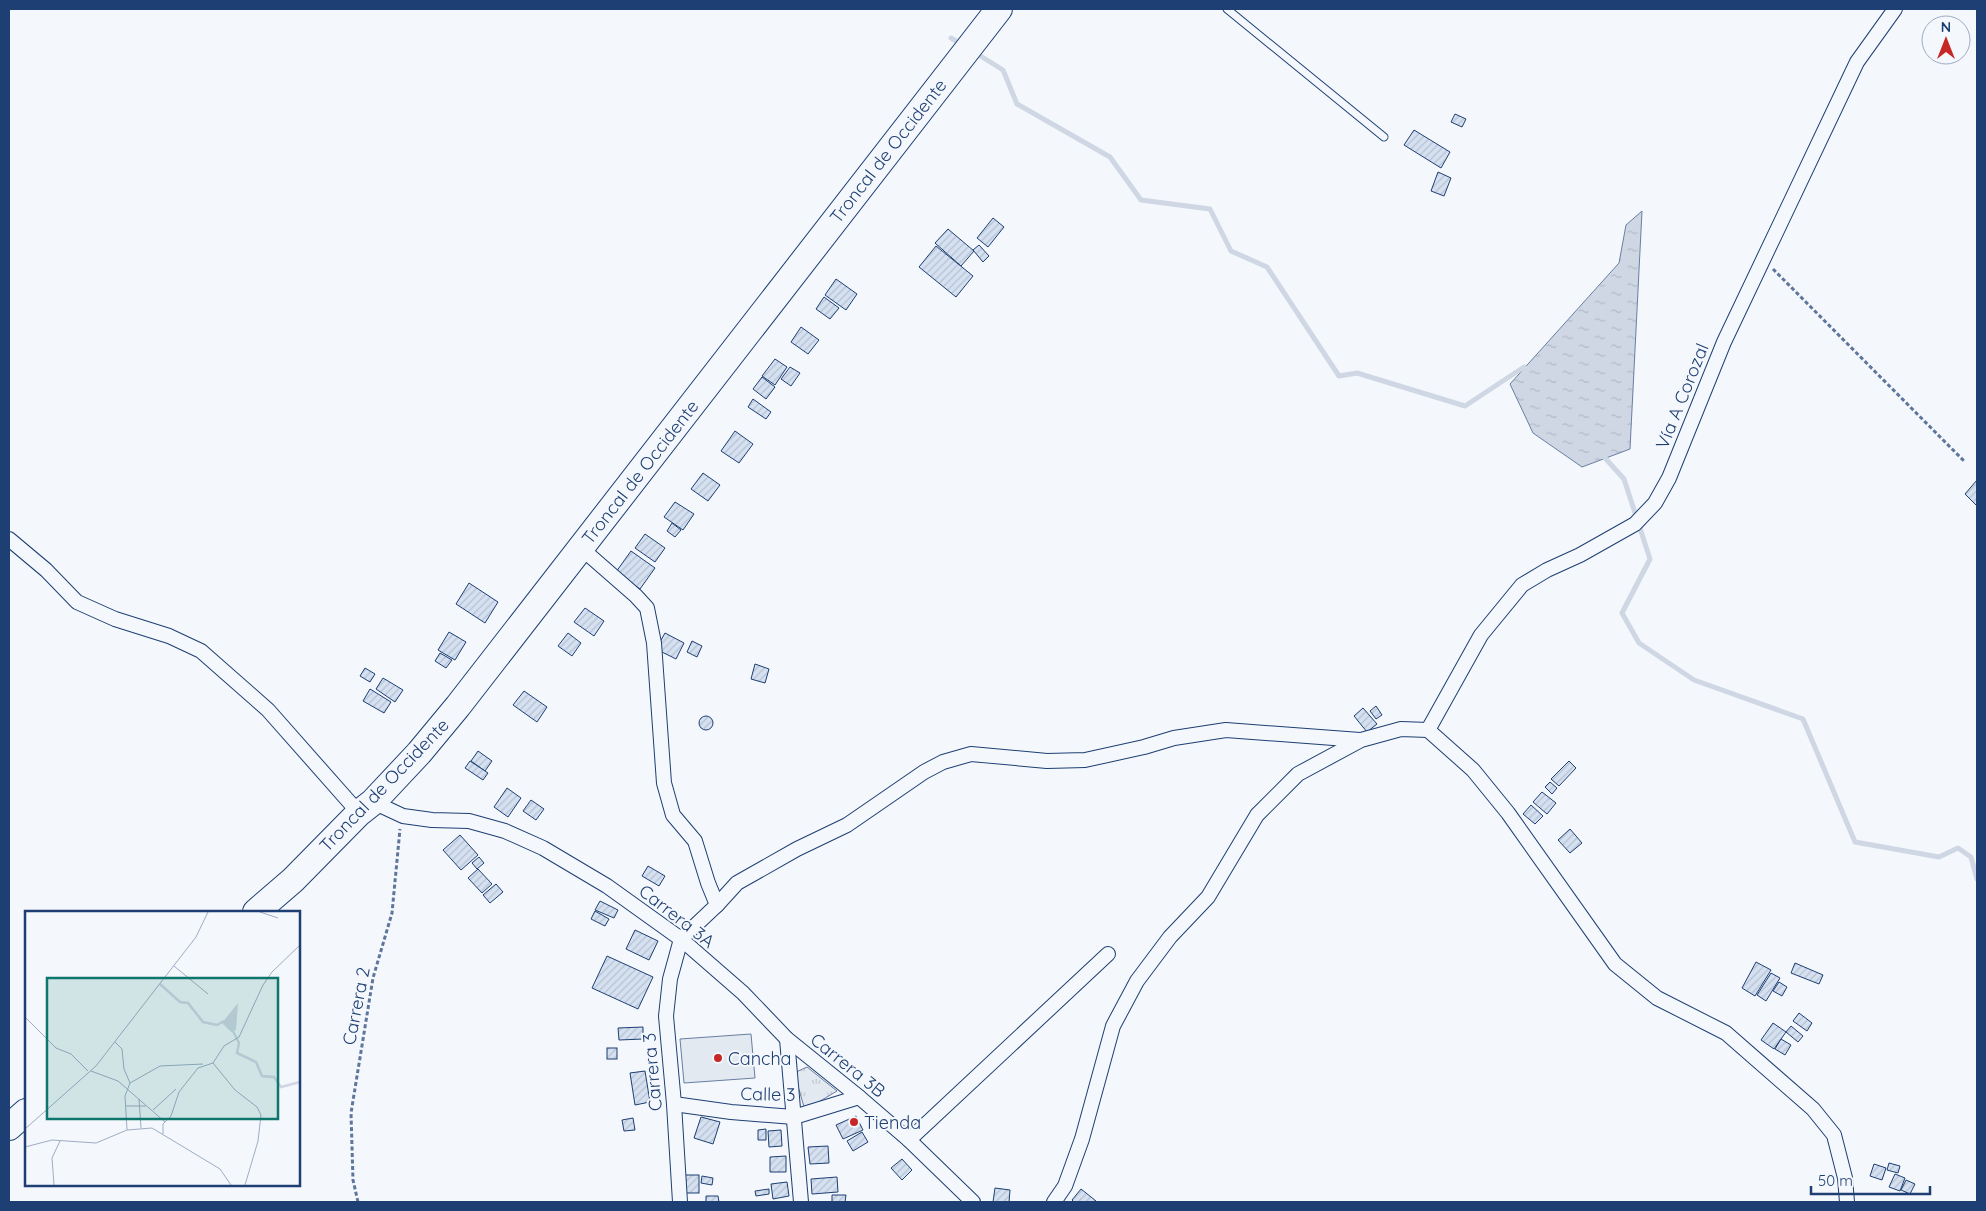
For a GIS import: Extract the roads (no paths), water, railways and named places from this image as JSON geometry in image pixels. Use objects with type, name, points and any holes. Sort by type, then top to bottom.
[{"type":"highway","name":"Troncal de Occidente","points":[[257,911],[293,880],[419,753],[458,706],[1000,9]]},
{"type":"highway","points":[[9,1127],[25,1113]]},
{"type":"street","name":"Vía A Corozal","points":[[1428,730],[1481,635],[1522,585],[1635,524],[1655,503],[1669,478],[1724,342],[1857,62],[1895,9]]},
{"type":"street","points":[[9,539],[46,570],[77,602],[115,619],[169,636],[201,651],[230,674],[366,807]]},
{"type":"street","points":[[581,548],[647,608],[654,643],[664,783],[673,815],[695,841],[708,883],[717,904]]},
{"type":"street","points":[[1054,1202],[1065,1186],[1082,1139],[1113,1026],[1137,981],[1170,936],[1208,897],[1257,815],[1298,774],[1361,740],[1401,729],[1428,730],[1473,770],[1508,813],[1616,964],[1657,998],[1726,1033],[1812,1109],[1834,1135],[1845,1178],[1847,1202]]},
{"type":"street","points":[[681,939],[737,883],[797,849],[847,825],[924,772],[943,762],[971,754],[1047,761],[1085,760],[1144,747],[1174,738],[1226,730],[1361,740]]},
{"type":"street","name":"Carrera 3A","points":[[366,807],[403,816],[432,820],[468,821],[505,831],[543,848],[607,886],[681,939],[743,993],[787,1039]]},
{"type":"street","name":"Carrera 3","points":[[680,1202],[666,1016],[670,979],[681,939]]},
{"type":"street","points":[[909,1140],[1108,954]]},
{"type":"street","points":[[787,1039],[801,1202]]},
{"type":"street","name":"Carrera 3B","points":[[787,1039],[909,1140],[973,1202]]},
{"type":"street","name":"Calle 3","points":[[674,1104],[731,1112],[794,1117],[859,1097]]},
{"type":"lane","points":[[1227,9],[1384,137]]},
{"type":"water","points":[[1642,211],[1630,449],[1582,467],[1533,433],[1510,384],[1619,263],[1626,225]]},
{"type":"waterway","points":[[951,38],[963,45]]},
{"type":"waterway","points":[[974,52],[1003,70],[1017,104],[1110,157],[1141,200],[1210,209],[1231,251],[1267,267],[1339,376],[1357,373],[1465,406],[1524,367]]},
{"type":"waterway","points":[[1605,458],[1624,479],[1650,559],[1622,613],[1639,643],[1694,680],[1803,719],[1855,842],[1939,857],[1958,848],[1971,857],[1977,879]]},
{"type":"place","name":"Cancha","points":[[718,1058]]},
{"type":"place","name":"Tienda","points":[[854,1122]]}]
